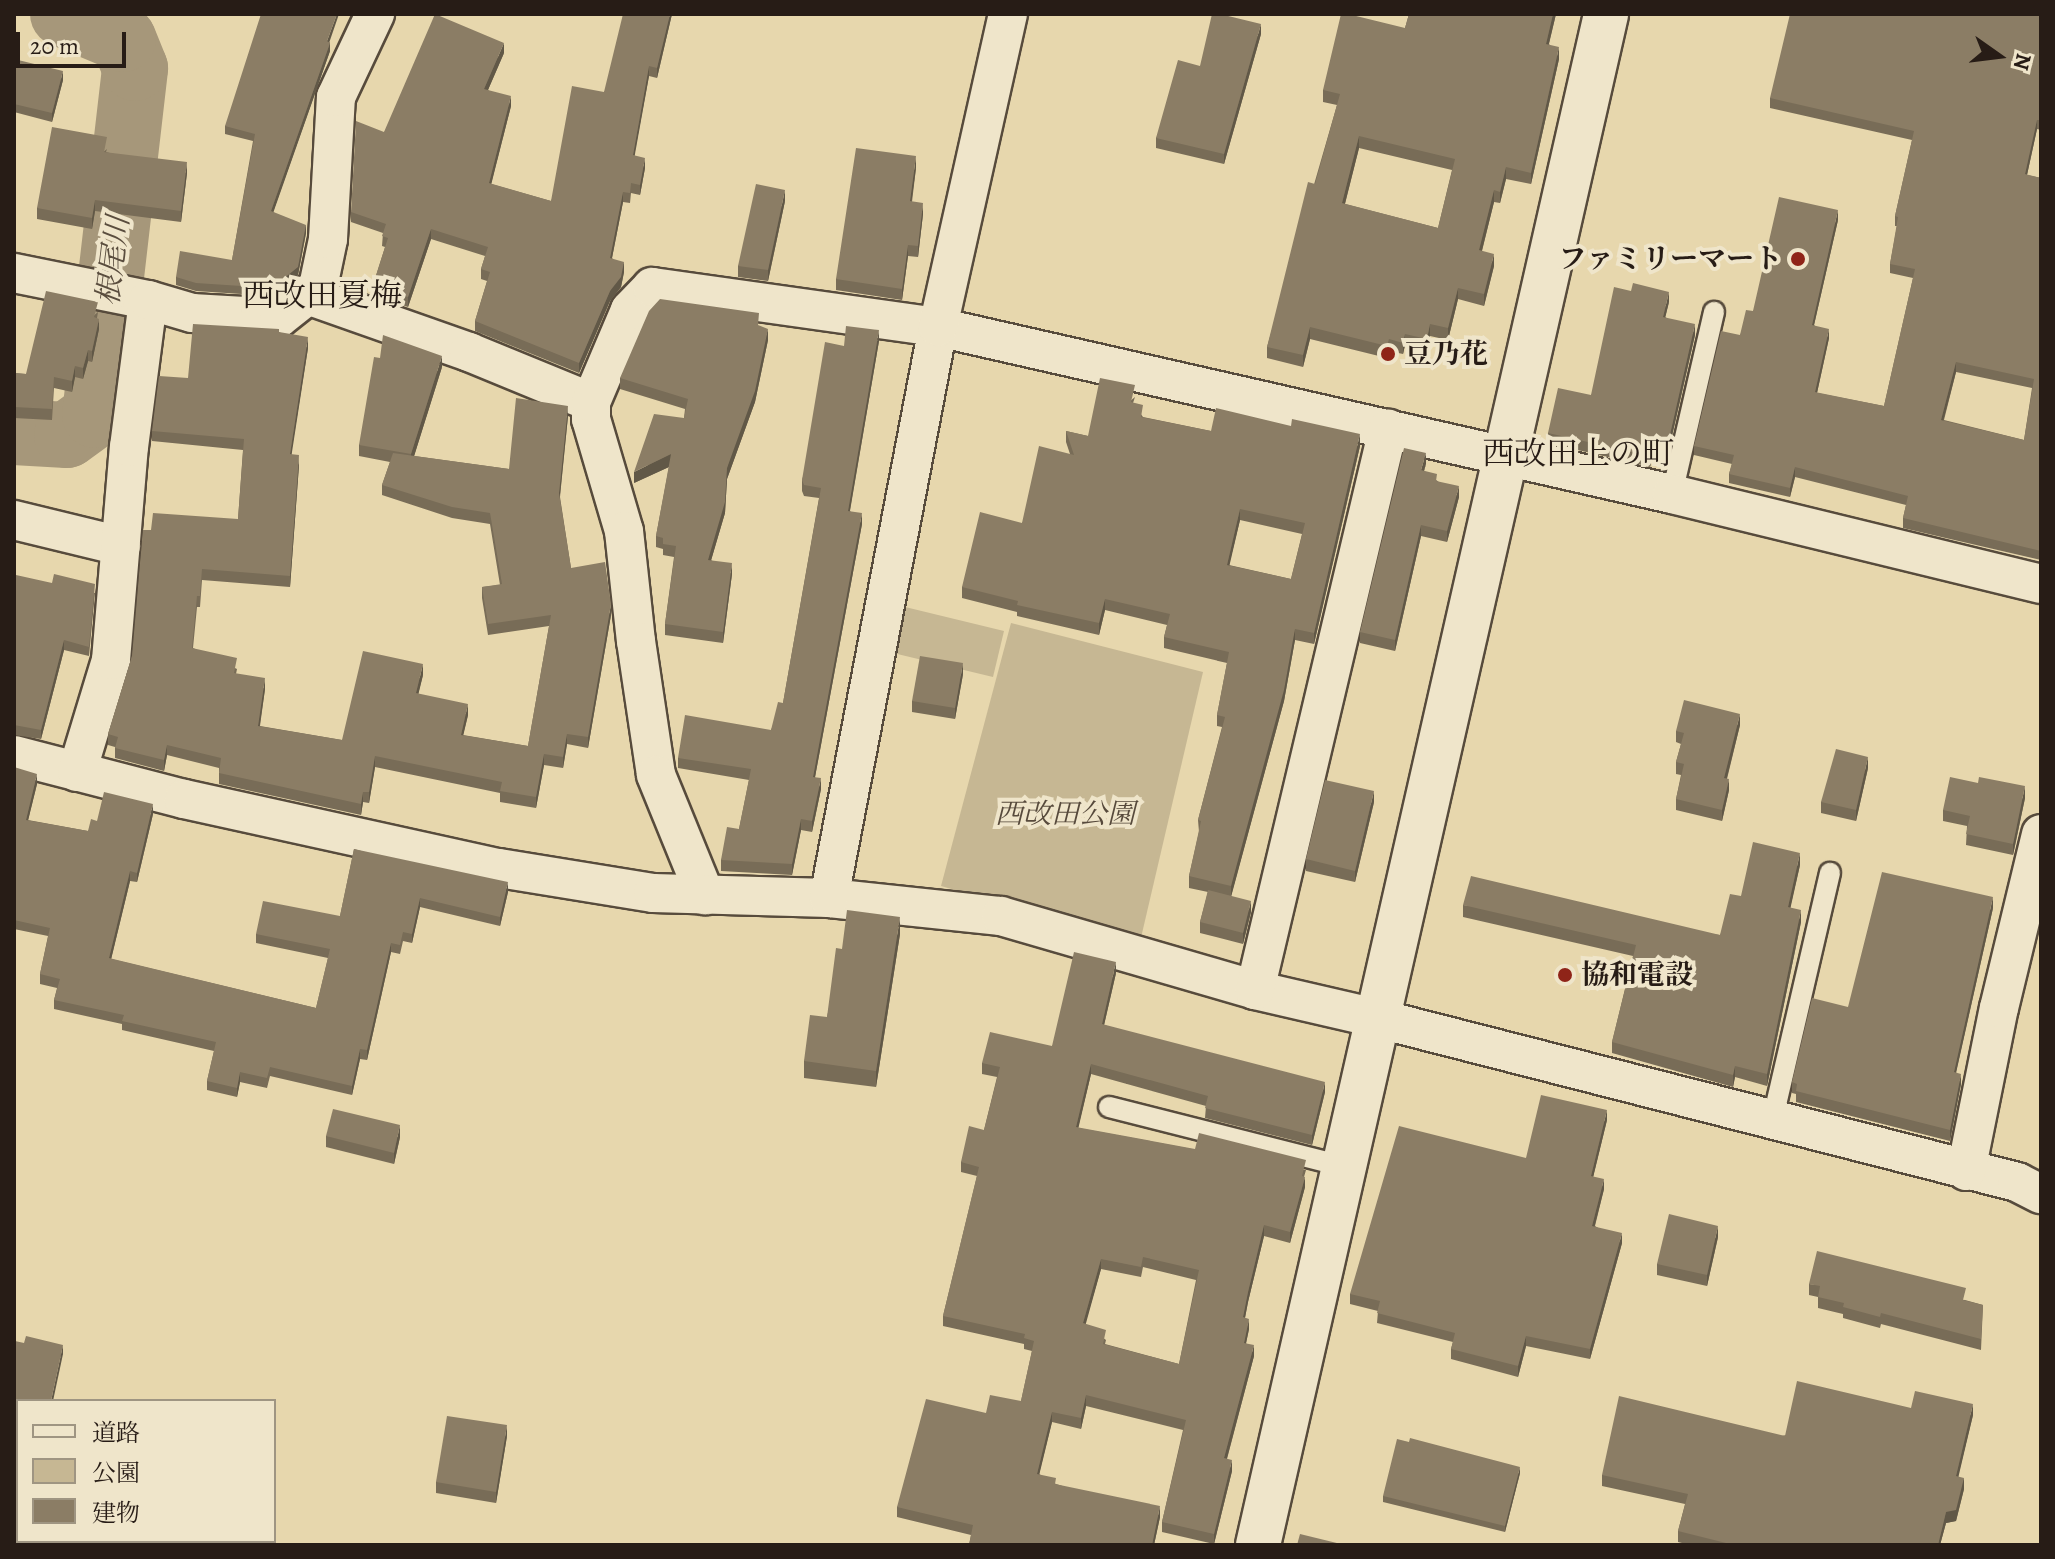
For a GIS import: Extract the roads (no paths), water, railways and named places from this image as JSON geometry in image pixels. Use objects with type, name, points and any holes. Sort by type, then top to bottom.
[{"type":"street","points":[[14,273],[148,300],[192,313],[279,318],[318,287],[328,239],[336,97],[375,14]]},
{"type":"street","points":[[829,898],[938,327],[1008,14]]},
{"type":"street","points":[[1258,1545],[1606,14]]},
{"type":"street","points":[[705,895],[656,775],[636,641],[624,531],[591,419],[591,402],[630,310],[652,287],[938,327],[1672,494],[2041,584]]},
{"type":"street","points":[[307,295],[469,352],[591,402]]},
{"type":"street","points":[[77,772],[111,660],[148,300]]},
{"type":"street","points":[[1255,990],[1388,429]]},
{"type":"street","points":[[14,520],[121,546]]},
{"type":"street","points":[[14,755],[184,799],[499,868],[653,893],[829,898],[1001,916],[1255,990],[1376,1018],[1772,1122],[2017,1182],[2041,1194]]},
{"type":"street","points":[[1966,1171],[1999,1008],[2041,834]]},
{"type":"lane","points":[[1672,494],[1714,312]]},
{"type":"lane","points":[[1772,1122],[1830,873]]},
{"type":"lane","points":[[1109,1107],[1346,1167]]},
{"type":"waterway","name":"根尾川","points":[[14,432],[67,435],[95,415],[135,68],[123,39],[63,14]]},
{"type":"place","name":"ファミリーマート","points":[[1798,259]]},
{"type":"place","name":"豆乃花","points":[[1388,354]]},
{"type":"place","name":"協和電設","points":[[1565,975]]},
{"type":"district","name":"西改田夏梅","points":[[322,295]]},
{"type":"district","name":"西改田上の町","points":[[1578,453]]},
{"type":"park label","name":"西改田公園","points":[[1065,814]]}]
